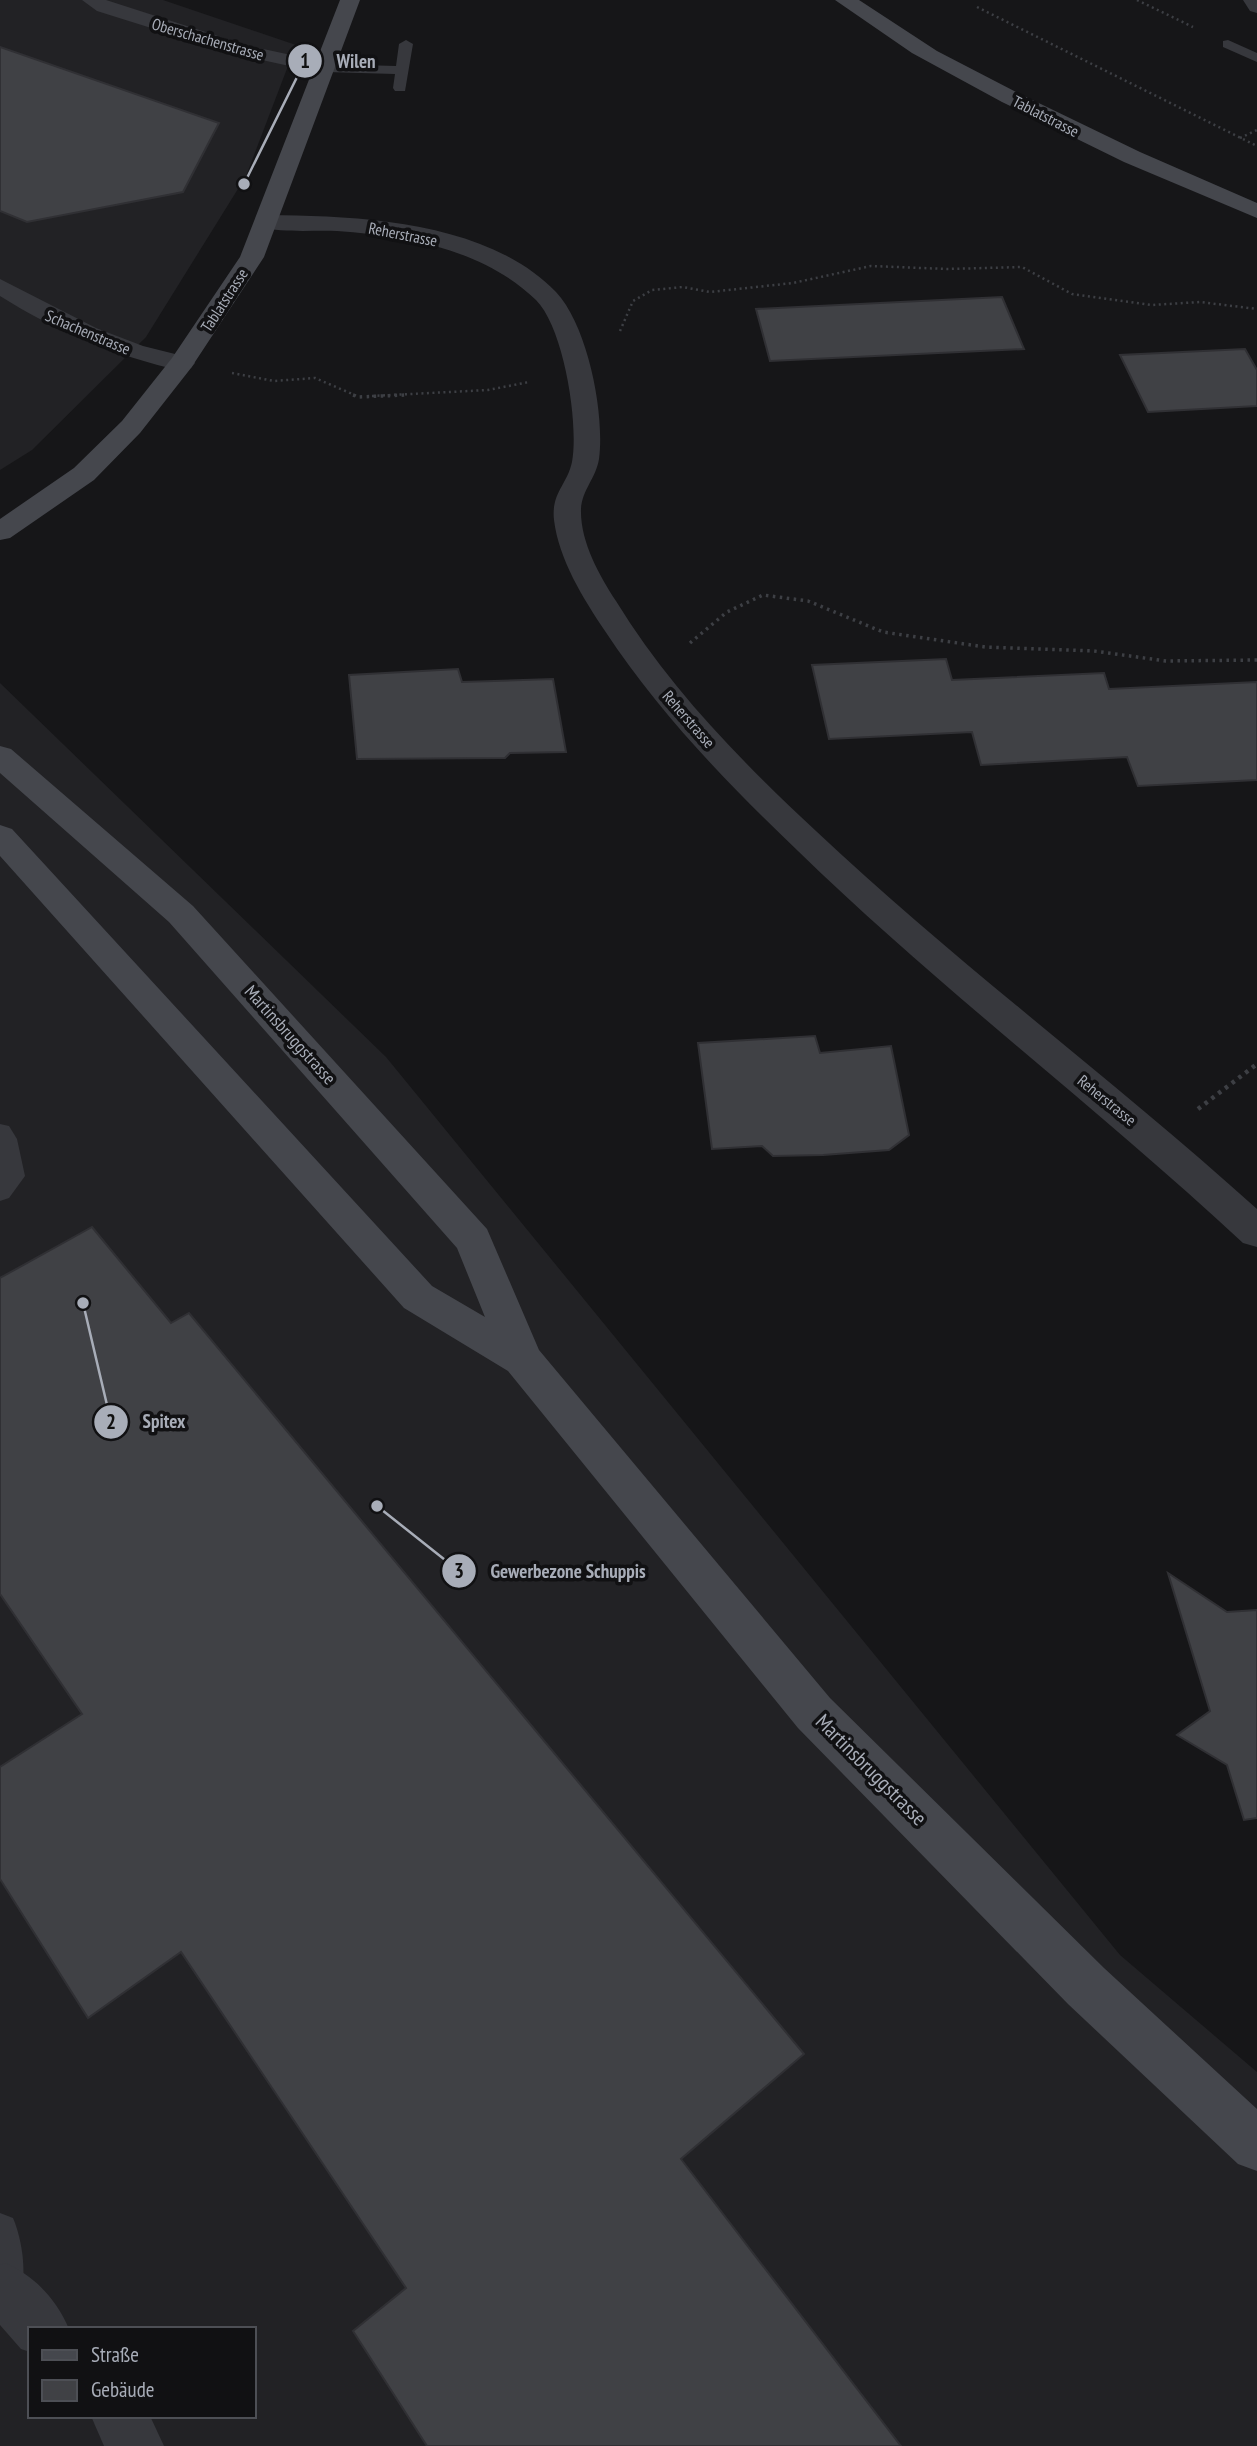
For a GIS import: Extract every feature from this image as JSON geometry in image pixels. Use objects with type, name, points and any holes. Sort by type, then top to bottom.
[{"type":"street","name":"Oberschachenstrasse","points":[[92,0],[104,7],[198,37],[296,64],[326,68]]},
{"type":"street","name":"Tablatstrasse","points":[[0,532],[84,474],[131,428],[182,363],[252,257],[268,222],[350,0]]},
{"type":"street","name":"Tablatstrasse","points":[[845,0],[928,53],[1023,105],[1097,142],[1257,211]]},
{"type":"street","points":[[1253,0],[1257,6]]},
{"type":"street","name":"Reherstrasse","points":[[268,222],[347,224],[397,231],[457,245],[502,263],[530,281],[551,302],[572,343],[586,423],[585,464],[568,498],[572,545],[600,599],[640,660],[737,774],[828,862],[934,957],[1153,1138],[1257,1232]]},
{"type":"street","name":"Schachenstrasse","points":[[0,286],[39,311],[111,344],[147,356],[182,363]]},
{"type":"street","name":"Martinsbruggstrasse","points":[[0,756],[181,914],[473,1240],[522,1359],[814,1713],[1086,1986],[1257,2145]]},
{"type":"street","name":"Martinsbruggstrasse","points":[[0,836],[51,889],[418,1297],[522,1359]]},
{"type":"street","name":"Martinsbruggstrasse","points":[[0,856],[51,889]]},
{"type":"street","points":[[2,2291],[39,2327]]},
{"type":"street","points":[[120,2418],[135,2446]]},
{"type":"lane","points":[[400,88],[406,44]]},
{"type":"lane","points":[[1228,44],[1257,58]]},
{"type":"lane","points":[[326,68],[403,70]]},
{"type":"lane","points":[[0,1133],[4,1139],[12,1176],[0,1191]]},
{"type":"lane","points":[[0,2231],[2,2291]]},
{"type":"path","points":[[1137,0],[1228,44]]},
{"type":"path","points":[[977,7],[1257,146]]},
{"type":"path","points":[[1240,138],[1257,130]]},
{"type":"path","points":[[572,343],[618,335],[633,301],[652,290],[683,287],[710,292],[793,283],[872,265],[947,269],[1022,267],[1072,294],[1152,305],[1200,302],[1257,309]]},
{"type":"path","points":[[221,371],[274,381],[315,378],[359,397],[488,390],[536,380]]},
{"type":"path","points":[[640,660],[682,650],[727,612],[763,595],[808,601],[883,632],[985,647],[1094,651],[1166,661],[1257,660]]},
{"type":"path","points":[[1153,1138],[1188,1116],[1257,1063]]},
{"type":"shaded area","points":[[0,0],[163,0],[296,45],[246,176],[146,337],[32,450],[0,470]]},
{"type":"shaded area","points":[[0,683],[386,1057],[1120,1955],[1257,2072],[1257,2446],[0,2446]]},
{"type":"building","points":[[0,47],[219,123],[183,192],[27,222],[0,211]]},
{"type":"building","points":[[1002,297],[1024,349],[770,361],[756,309]]},
{"type":"building","points":[[1245,349],[1257,370],[1257,406],[1148,412],[1120,355]]},
{"type":"building","points":[[946,659],[952,680],[1104,673],[1109,689],[1257,682],[1257,780],[1138,786],[1127,757],[981,765],[972,732],[829,739],[812,665]]},
{"type":"building","points":[[458,669],[462,682],[553,679],[566,752],[510,753],[505,758],[357,759],[349,675]]},
{"type":"building","points":[[815,1036],[820,1053],[891,1046],[909,1135],[889,1150],[823,1155],[773,1156],[762,1146],[712,1149],[698,1043]]},
{"type":"building","points":[[92,1227],[171,1323],[189,1313],[804,2054],[681,2159],[901,2446],[427,2446],[353,2331],[406,2288],[181,1952],[88,2018],[0,1879],[0,1767],[82,1714],[0,1594],[0,1278]]},
{"type":"building","points":[[1168,1573],[1227,1612],[1257,1610],[1257,1818],[1244,1820],[1227,1765],[1177,1735],[1210,1711]]},
{"type":"place","name":"Wilen","points":[[244,184]]},
{"type":"place","name":"Spitex","points":[[83,1303]]},
{"type":"place","name":"Gewerbezone Schuppis","points":[[377,1506]]}]
